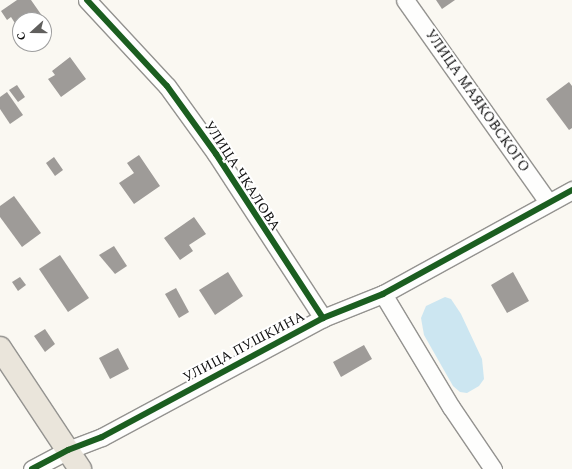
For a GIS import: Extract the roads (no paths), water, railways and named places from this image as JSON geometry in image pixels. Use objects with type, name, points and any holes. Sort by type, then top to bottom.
[{"type":"main road","points":[[0,348],[80,469]]},
{"type":"street","name":"УЛИЦА ЧКАЛОВА","points":[[87,0],[166,86],[216,154],[323,318]]},
{"type":"street","name":"УЛИЦА МАЯКОВСКОГО","points":[[405,0],[548,202]]},
{"type":"street","name":"УЛИЦА ПУШКИНА","points":[[32,469],[68,450],[102,438],[323,318],[383,294],[572,190]]},
{"type":"street","points":[[383,294],[451,407],[494,469]]},
{"type":"water","points":[[445,297],[451,299],[461,314],[482,359],[484,379],[479,386],[467,393],[460,392],[453,386],[424,335],[421,318],[426,306]]}]
